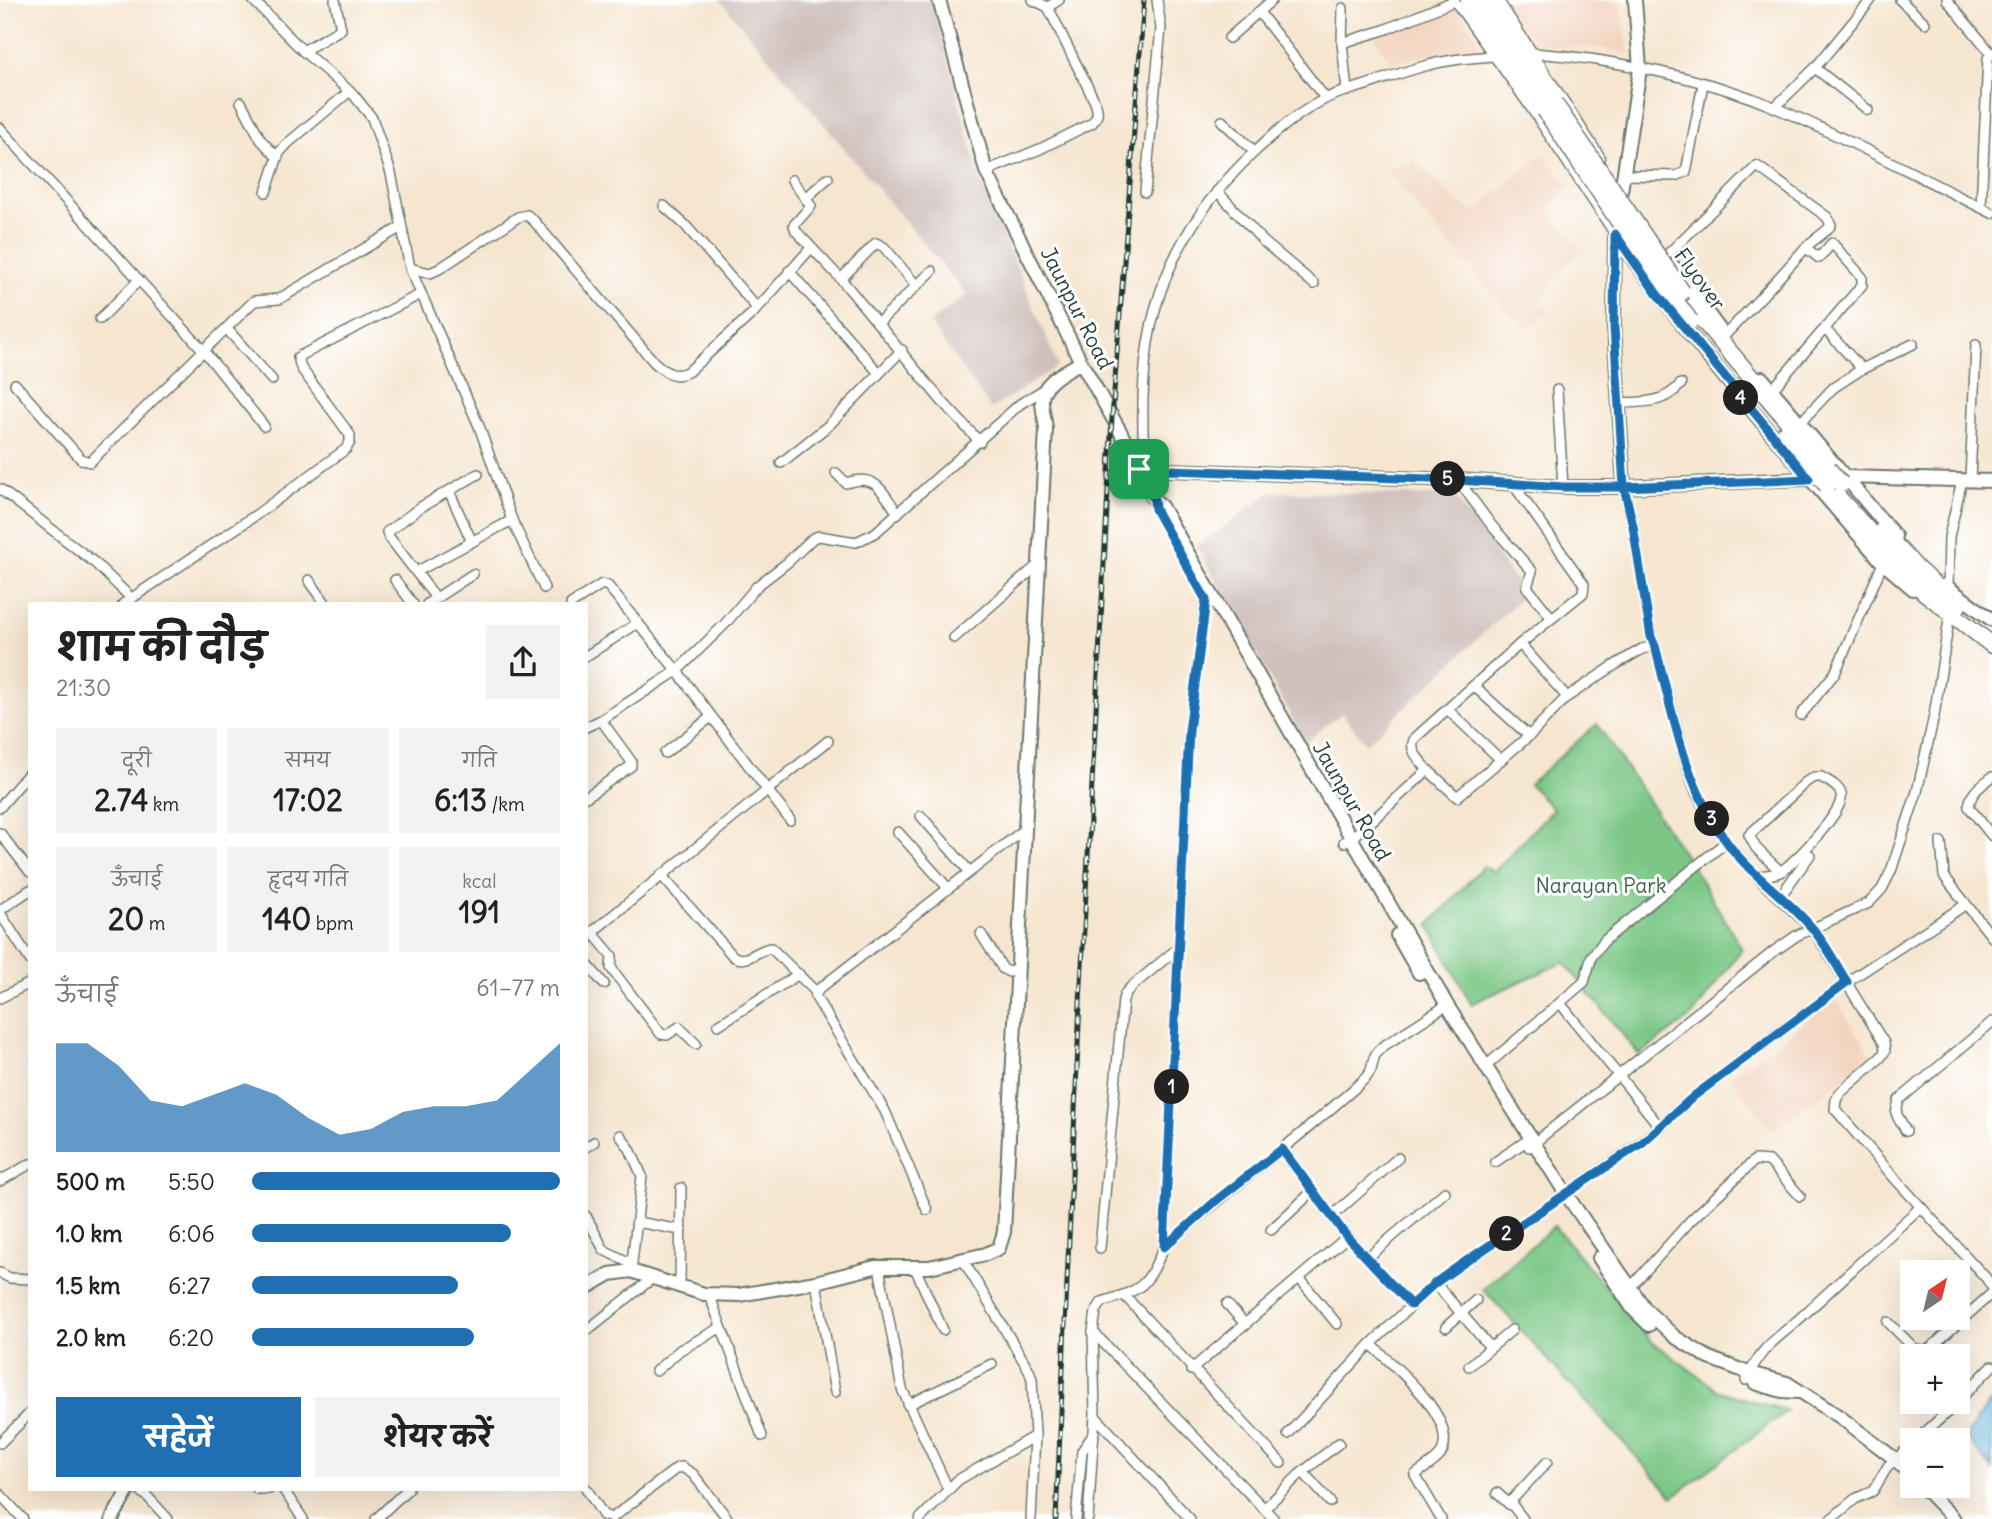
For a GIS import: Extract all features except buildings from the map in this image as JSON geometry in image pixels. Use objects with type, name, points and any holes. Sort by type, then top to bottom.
[{"type":"highway","points":[[1469,0],[1549,107]]},
{"type":"highway","points":[[1484,0],[1549,107]]},
{"type":"highway","name":"Flyover","points":[[1549,107],[1691,314],[1924,592],[1992,645]]},
{"type":"highway","name":"Flyover","points":[[1828,478],[1917,569],[1992,633]]},
{"type":"street","points":[[253,0],[303,51],[350,91],[372,118],[391,173],[410,268],[479,426],[512,520],[544,588]]},
{"type":"street","points":[[303,51],[341,29],[335,0]]},
{"type":"street","name":"Jaunpur Road","points":[[939,0],[986,171],[1081,362],[1142,469],[1155,509],[1207,594],[1443,1007]]},
{"type":"street","points":[[986,171],[1040,149],[1097,118],[1095,102],[1048,7],[1033,0]]},
{"type":"street","points":[[1048,7],[1059,0]]},
{"type":"street","points":[[1145,192],[1161,28],[1157,0]]},
{"type":"street","points":[[1229,38],[1272,0]]},
{"type":"street","points":[[1342,44],[1454,0],[1666,305],[1828,478],[1948,587],[1992,620]]},
{"type":"street","points":[[1498,0],[1666,256],[1724,336],[1800,423],[1828,478],[1883,563],[1949,621],[1992,653]]},
{"type":"street","points":[[1635,0],[1640,69],[1615,234],[1613,303],[1618,403],[1624,487],[1651,637],[1687,767],[1696,792],[1726,842],[1779,898],[1814,929],[1884,1043],[1885,1051],[1840,1093],[1835,1109],[1992,1287]]},
{"type":"street","points":[[1775,107],[1815,68],[1871,0]]},
{"type":"street","points":[[1900,0],[1925,23]]},
{"type":"street","points":[[1947,0],[1991,53],[1988,58],[1981,207]]},
{"type":"street","points":[[1343,8],[1342,44],[1347,91]]},
{"type":"street","points":[[1259,12],[1325,98]]},
{"type":"street","points":[[1532,53],[1572,56],[1640,69],[1703,84],[1775,107],[1992,213]]},
{"type":"street","points":[[1492,56],[1429,65],[1325,98],[1265,140],[1217,191],[1192,225],[1175,255],[1155,306],[1143,364],[1142,469],[1458,480],[1563,487],[1828,478],[1992,481]]},
{"type":"street","points":[[1815,68],[1868,110]]},
{"type":"street","points":[[1625,175],[1676,176],[1686,172],[1703,84]]},
{"type":"street","points":[[265,192],[277,157],[288,143],[350,91]]},
{"type":"street","points":[[241,102],[261,140],[277,157]]},
{"type":"street","points":[[1222,121],[1254,151]]},
{"type":"street","points":[[0,128],[204,351],[264,426]]},
{"type":"street","points":[[1666,256],[1757,166],[1827,217],[1831,225],[1829,229],[1816,237],[1778,281],[1724,336]]},
{"type":"street","points":[[807,197],[828,178]]},
{"type":"street","points":[[792,180],[811,206],[794,227],[902,350],[940,400],[979,442]]},
{"type":"street","points":[[1217,191],[1264,242],[1314,284]]},
{"type":"street","points":[[664,206],[685,225],[757,308]]},
{"type":"street","points":[[410,268],[430,273],[439,269],[518,217],[527,215],[654,362],[673,376],[681,376],[690,372],[757,308],[811,248]]},
{"type":"street","points":[[15,384],[81,459],[90,462],[254,301],[279,299],[401,227]]},
{"type":"street","points":[[841,279],[876,243],[884,247],[916,285]]},
{"type":"street","points":[[1772,390],[1863,281],[1832,243],[1819,258],[1806,248]]},
{"type":"street","points":[[789,271],[878,372]]},
{"type":"street","points":[[878,323],[932,271]]},
{"type":"street","points":[[100,319],[139,280]]},
{"type":"street","points":[[0,489],[95,563],[127,601],[245,523],[346,449],[350,442],[349,435],[301,368],[298,357],[421,294]]},
{"type":"street","points":[[226,329],[271,380]]},
{"type":"street","points":[[1825,329],[1862,369]]},
{"type":"street","points":[[1800,423],[1833,388],[1862,369],[1913,344]]},
{"type":"street","points":[[1948,587],[1952,512],[1966,480],[1976,345]]},
{"type":"street","points":[[781,463],[829,425],[902,350]]},
{"type":"street","points":[[588,726],[677,671],[725,624],[757,586],[813,538],[819,536],[862,541],[898,513],[1020,404],[1081,362]]},
{"type":"street","points":[[1618,403],[1655,401],[1672,394],[1681,384]]},
{"type":"street","points":[[588,1220],[604,1250],[631,1268],[709,1294],[739,1295],[816,1282],[879,1267],[915,1268],[963,1260],[993,1252],[1002,1242],[1046,429],[1043,390]]},
{"type":"street","points":[[1558,390],[1563,487]]},
{"type":"street","points":[[836,473],[846,483],[860,478],[873,483],[898,513]]},
{"type":"street","points":[[473,574],[432,601],[416,572],[387,532],[421,507],[478,474]]},
{"type":"street","points":[[1458,480],[1492,526],[1532,572],[1527,586],[1551,617]]},
{"type":"street","points":[[1513,484],[1584,584],[1583,593],[1520,644],[1411,743],[1428,770],[1457,797],[1529,736],[1567,697],[1642,649],[1655,646]]},
{"type":"street","points":[[449,491],[472,541]]},
{"type":"street","points":[[416,572],[512,520]]},
{"type":"street","points":[[1801,715],[1835,673],[1883,563]]},
{"type":"street","points":[[954,638],[1039,564]]},
{"type":"street","points":[[309,580],[325,602]]},
{"type":"street","points":[[395,580],[412,602]]},
{"type":"street","points":[[574,602],[605,584],[677,671],[790,820]]},
{"type":"street","points":[[1088,1519],[1095,1416],[1093,1332],[1098,1306],[1141,1287],[1150,1278],[1164,1247],[1189,731],[1207,594]]},
{"type":"street","points":[[1495,1162],[1529,1144],[1796,936],[1870,903],[1891,871],[1917,792],[1934,716],[1949,621]]},
{"type":"street","points":[[588,655],[638,623]]},
{"type":"street","points":[[1520,644],[1567,697]]},
{"type":"street","points":[[1474,686],[1529,736]]},
{"type":"street","points":[[1447,709],[1501,760]]},
{"type":"street","points":[[665,753],[711,717]]},
{"type":"street","points":[[588,796],[631,766],[631,761],[601,720]]},
{"type":"street","points":[[696,1044],[679,1027],[667,1035],[662,1034],[611,968],[612,956],[589,934],[828,741]]},
{"type":"street","points":[[1347,840],[1428,770]]},
{"type":"street","points":[[0,807],[28,774]]},
{"type":"street","points":[[1757,876],[1781,872],[1806,848],[1837,811],[1842,798],[1840,791],[1821,777],[1814,777],[1806,782],[1749,835],[1756,848],[1781,872]]},
{"type":"street","points":[[1992,777],[1975,791],[1969,799],[1969,807],[1992,836]]},
{"type":"street","points":[[922,816],[969,871]]},
{"type":"street","points":[[816,992],[1025,829]]},
{"type":"street","points":[[898,832],[948,888]]},
{"type":"street","points":[[0,833],[28,869]]},
{"type":"street","points":[[1486,1066],[1584,982],[1592,956],[1605,940],[1726,842]]},
{"type":"street","points":[[1941,842],[1944,876],[1992,937]]},
{"type":"street","points":[[1779,898],[1810,855]]},
{"type":"street","points":[[661,876],[738,960],[771,948],[816,992],[816,999],[885,1111],[927,1210]]},
{"type":"street","points":[[28,891],[0,912],[28,957]]},
{"type":"street","points":[[1288,1434],[1371,1344],[1435,1283],[1643,1142],[1694,1096],[1847,982],[1965,905]]},
{"type":"street","points":[[981,934],[1003,969],[1009,972],[1018,969]]},
{"type":"street","points":[[1100,1248],[1123,1000],[1131,987],[1178,948]]},
{"type":"street","points":[[588,965],[604,984]]},
{"type":"street","points":[[718,1025],[799,974]]},
{"type":"street","points":[[0,998],[28,984]]},
{"type":"street","points":[[1560,1003],[1660,1127]]},
{"type":"street","points":[[1164,1247],[1218,1199],[1366,1078],[1374,1056],[1382,1046],[1443,1007]]},
{"type":"street","points":[[1443,1007],[1486,1066],[1529,1144]]},
{"type":"street","points":[[1443,1007],[1529,1144],[1646,1310],[1675,1336],[1709,1358],[1782,1391],[1799,1392],[1840,1417],[1900,1464]]},
{"type":"street","points":[[1906,1131],[1896,1113],[1899,1100],[1992,1022]]},
{"type":"street","points":[[620,1135],[630,1149],[642,1176],[631,1268]]},
{"type":"street","points":[[1282,1149],[1347,1237],[1411,1305]]},
{"type":"street","points":[[1332,1216],[1398,1158]]},
{"type":"street","points":[[1630,1287],[1690,1220],[1755,1160],[1769,1161],[1800,1196]]},
{"type":"street","points":[[0,1181],[28,1165]]},
{"type":"street","points":[[680,1286],[681,1188]]},
{"type":"street","points":[[1271,1230],[1313,1191]]},
{"type":"street","points":[[1367,1258],[1445,1192]]},
{"type":"street","points":[[1564,1196],[1619,1289],[1633,1309],[1652,1328],[1670,1343],[1709,1367],[1747,1376]]},
{"type":"street","points":[[1747,1376],[1768,1344],[1921,1207]]},
{"type":"street","points":[[636,1222],[681,1230]]},
{"type":"street","points":[[1191,1370],[1347,1237]]},
{"type":"street","points":[[963,1260],[1032,1379],[1035,1436],[1031,1519]]},
{"type":"street","points":[[879,1267],[897,1372],[908,1405],[948,1489]]},
{"type":"street","points":[[588,1287],[631,1268]]},
{"type":"street","points":[[915,1268],[943,1330]]},
{"type":"street","points":[[0,1273],[28,1282]]},
{"type":"street","points":[[588,1329],[654,1277]]},
{"type":"street","points":[[1300,1279],[1337,1324]]},
{"type":"street","points":[[816,1282],[835,1392]]},
{"type":"street","points":[[1435,1283],[1490,1347]]},
{"type":"street","points":[[1888,1322],[1915,1349],[1927,1351],[1992,1293]]},
{"type":"street","points":[[709,1294],[762,1436]]},
{"type":"street","points":[[1125,1295],[1191,1370],[1281,1464]]},
{"type":"street","points":[[1446,1327],[1476,1300]]},
{"type":"street","points":[[1227,1304],[1246,1325]]},
{"type":"street","points":[[656,1371],[688,1345],[720,1328]]},
{"type":"street","points":[[1469,1366],[1512,1330]]},
{"type":"street","points":[[1093,1332],[1268,1515],[1303,1472],[1339,1443]]},
{"type":"street","points":[[1371,1344],[1434,1409],[1445,1435],[1440,1455],[1415,1475],[1441,1519]]},
{"type":"street","points":[[908,1405],[992,1364]]},
{"type":"street","points":[[1970,1389],[1992,1366]]},
{"type":"street","points":[[1930,1428],[1944,1414]]},
{"type":"street","points":[[0,1443],[28,1415]]},
{"type":"street","points":[[1095,1416],[1190,1519]]},
{"type":"street","points":[[1076,1519],[1082,1451],[1093,1435]]},
{"type":"street","points":[[919,1519],[948,1489],[968,1474],[1035,1436]]},
{"type":"street","points":[[1831,1519],[1856,1499],[1873,1491],[1883,1472],[1900,1455]]},
{"type":"street","points":[[1510,1506],[1512,1498],[1547,1462]]},
{"type":"street","points":[[588,1491],[603,1515],[612,1518],[677,1468],[682,1467],[692,1474],[728,1519]]},
{"type":"street","points":[[1303,1472],[1330,1502]]},
{"type":"street","points":[[115,1518],[128,1491]]},
{"type":"street","points":[[140,1491],[168,1519]]},
{"type":"street","points":[[285,1491],[303,1519]]},
{"type":"street","points":[[376,1519],[406,1491]]},
{"type":"street","points":[[1497,1493],[1523,1519]]},
{"type":"street","points":[[0,1494],[23,1519]]},
{"type":"street","points":[[1934,1498],[1954,1519]]},
{"type":"shaded area","points":[[720,0],[932,0],[979,175],[1058,366],[991,409],[930,323],[967,295]]},
{"type":"shaded area","points":[[1451,0],[1484,47],[1429,55],[1392,64],[1375,37]]},
{"type":"shaded area","points":[[1501,0],[1621,0],[1629,54],[1601,48],[1531,45]]},
{"type":"shaded area","points":[[1542,154],[1571,186],[1548,208],[1580,248],[1539,303],[1550,311],[1525,331],[1384,168],[1405,166],[1414,160],[1463,205],[1475,211]]},
{"type":"shaded area","points":[[1272,492],[1455,496],[1525,594],[1366,744],[1342,713],[1305,742],[1197,546]]},
{"type":"shaded area","points":[[1836,999],[1872,1057],[1771,1131],[1731,1076]]},
{"type":"green space","name":"Narayan Park","points":[[1597,724],[1698,875],[1742,949],[1692,1016],[1639,1055],[1564,962],[1471,1004],[1429,925],[1483,866],[1494,872],[1553,809],[1529,784]]},
{"type":"green space","points":[[1554,1226],[1651,1341],[1719,1391],[1787,1411],[1673,1497],[1483,1289]]},
{"type":"water","points":[[1992,1401],[1992,1469],[1970,1442],[1970,1431],[1975,1426],[1975,1420]]},
{"type":"railway","points":[[1056,1519],[1080,1002],[1112,418],[1144,0]]},
{"type":"route","points":[[1139,469],[1154,500],[1155,509],[1206,600],[1189,731],[1164,1247],[1218,1199],[1282,1149],[1347,1237],[1411,1305],[1435,1283],[1462,1264],[1643,1142],[1694,1096],[1847,982],[1814,929],[1766,886],[1726,842],[1696,792],[1651,637],[1624,487],[1809,479],[1657,294],[1615,234],[1614,327],[1624,487],[1563,487],[1458,480],[1139,469]]}]
